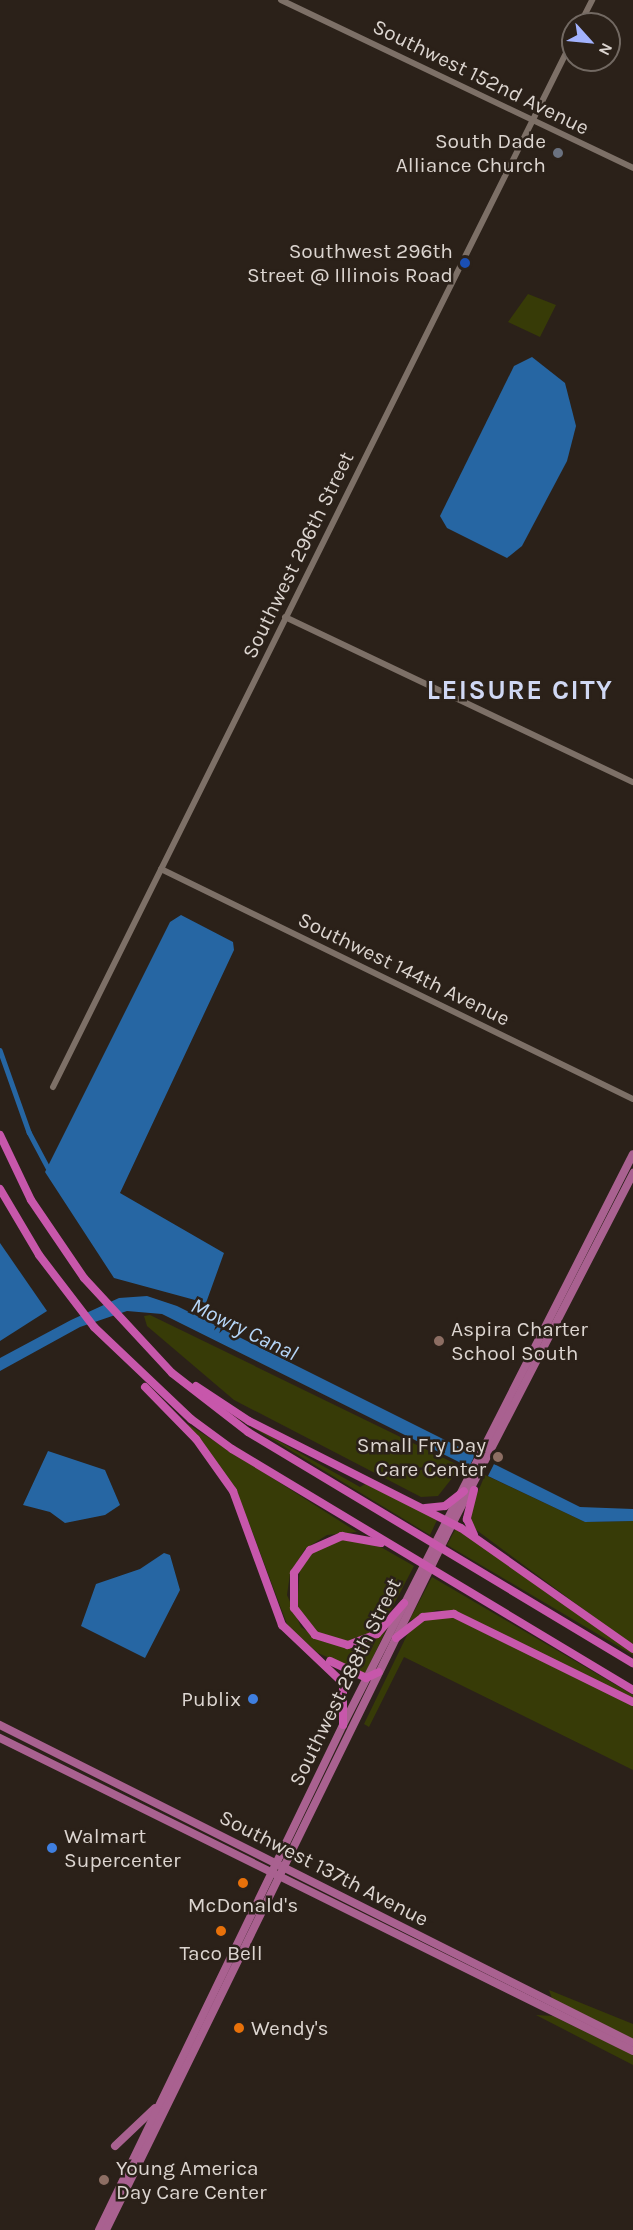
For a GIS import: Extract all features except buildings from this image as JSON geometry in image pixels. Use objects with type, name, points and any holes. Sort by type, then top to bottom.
[{"type":"highway","points":[[0,1135],[31,1200],[95,1293],[150,1352],[248,1432],[633,1663]]},
{"type":"highway","points":[[0,1189],[75,1305],[212,1458],[243,1517],[273,1609],[292,1638],[321,1658],[366,1678],[379,1672]]},
{"type":"highway","points":[[104,1339],[155,1389],[232,1449],[633,1690]]},
{"type":"highway","points":[[150,1352],[249,1421],[424,1508],[448,1524],[476,1538],[633,1649]]},
{"type":"highway","points":[[474,1490],[467,1519],[476,1538]]},
{"type":"highway","points":[[424,1508],[445,1506],[464,1491]]},
{"type":"highway","points":[[399,1549],[358,1535],[324,1540],[298,1564],[291,1591],[304,1626],[339,1644],[377,1634],[404,1603]]},
{"type":"highway","points":[[396,1638],[423,1617],[454,1614],[633,1702]]},
{"type":"highway","points":[[321,1658],[343,1683],[343,1725]]},
{"type":"main road","name":"Southwest 288th Street","points":[[106,2230],[162,2100],[396,1638],[464,1491],[633,1154]]},
{"type":"main road","name":"Southwest 288th Street","points":[[280,1867],[343,1725],[404,1603],[448,1524],[474,1490],[633,1173]]},
{"type":"main road","name":"Southwest 137th Avenue","points":[[0,1725],[280,1867],[347,1905],[633,2051]]},
{"type":"main road","name":"Southwest 137th Avenue","points":[[0,1738],[276,1875],[347,1905],[633,2043]]},
{"type":"main road","points":[[40,1758],[51,1755],[106,1778]]},
{"type":"main road","name":"Southwest 288th Street","points":[[99,2230],[117,2201],[276,1875]]},
{"type":"main road","points":[[115,2146],[162,2100]]},
{"type":"street","name":"Southwest 152nd Avenue","points":[[281,0],[633,168]]},
{"type":"street","name":"Southwest 296th Street","points":[[53,1087],[561,63]]},
{"type":"street","points":[[285,617],[633,782]]},
{"type":"street","name":"Southwest 144th Avenue","points":[[161,870],[633,1099]]},
{"type":"green space","points":[[528,294],[556,305],[540,337],[508,322]]},
{"type":"green space","points":[[150,1315],[458,1465],[460,1468],[438,1496],[421,1497],[234,1400],[147,1326],[144,1316]]},
{"type":"green space","points":[[229,1413],[360,1487],[367,1483],[438,1518],[430,1535]]},
{"type":"green space","points":[[186,1423],[357,1532],[327,1535],[305,1549],[290,1574],[287,1595],[301,1627],[321,1641],[355,1646],[386,1630],[365,1674],[318,1653],[288,1627],[249,1523]]},
{"type":"green space","points":[[485,1475],[585,1522],[633,1521],[633,1646],[471,1526],[472,1506]]},
{"type":"green space","points":[[456,1528],[633,1651],[633,1655],[447,1545]]},
{"type":"green space","points":[[343,1539],[379,1546],[414,1566],[382,1627],[348,1642],[316,1633],[297,1608],[300,1568],[311,1553]]},
{"type":"green space","points":[[432,1577],[633,1695],[633,1700],[455,1612],[437,1610],[409,1621]]},
{"type":"green space","points":[[448,1615],[633,1705],[633,1770],[404,1657],[369,1727],[364,1724],[409,1631],[421,1621]]},
{"type":"green space","points":[[549,1990],[633,2024],[633,2040],[553,2001]]},
{"type":"green space","points":[[536,2015],[553,2016],[633,2055],[633,2065]]},
{"type":"water","points":[[532,357],[565,383],[576,426],[567,461],[522,546],[507,558],[447,528],[440,516],[514,366]]},
{"type":"water","points":[[181,915],[233,942],[234,950],[120,1193],[224,1253],[206,1303],[114,1278],[45,1172],[170,922]]},
{"type":"water","points":[[0,1243],[47,1311],[0,1341]]},
{"type":"water","name":"Mowry Canal","points":[[147,1296],[177,1306],[475,1455],[469,1467],[162,1314],[127,1311],[80,1327],[0,1371],[0,1358],[71,1320],[119,1298]]},
{"type":"water","points":[[48,1451],[105,1470],[120,1505],[105,1515],[65,1523],[50,1512],[23,1505]]},
{"type":"water","points":[[494,1464],[580,1507],[633,1509],[633,1521],[585,1522],[488,1476]]},
{"type":"water","points":[[164,1553],[170,1555],[180,1590],[145,1658],[81,1626],[96,1584],[140,1569]]},
{"type":"waterway","points":[[0,1050],[29,1132],[48,1167]]},
{"type":"place","name":"South Dade Alliance Church","points":[[558,153]]},
{"type":"place","name":"Southwest 296th Street @ Illinois Road","points":[[465,263]]},
{"type":"place","name":"Aspira Charter School South","points":[[439,1341]]},
{"type":"place","name":"Small Fry Day Care Center","points":[[498,1457]]},
{"type":"place","name":"Publix","points":[[253,1699]]},
{"type":"place","name":"Walmart Supercenter","points":[[52,1848]]},
{"type":"place","name":"McDonald's","points":[[243,1883]]},
{"type":"place","name":"Taco Bell","points":[[221,1931]]},
{"type":"place","name":"Wendy's","points":[[239,2028]]},
{"type":"place","name":"Young America Day Care Center","points":[[104,2180]]},
{"type":"district","name":"LEISURE CITY","points":[[520,691]]}]
